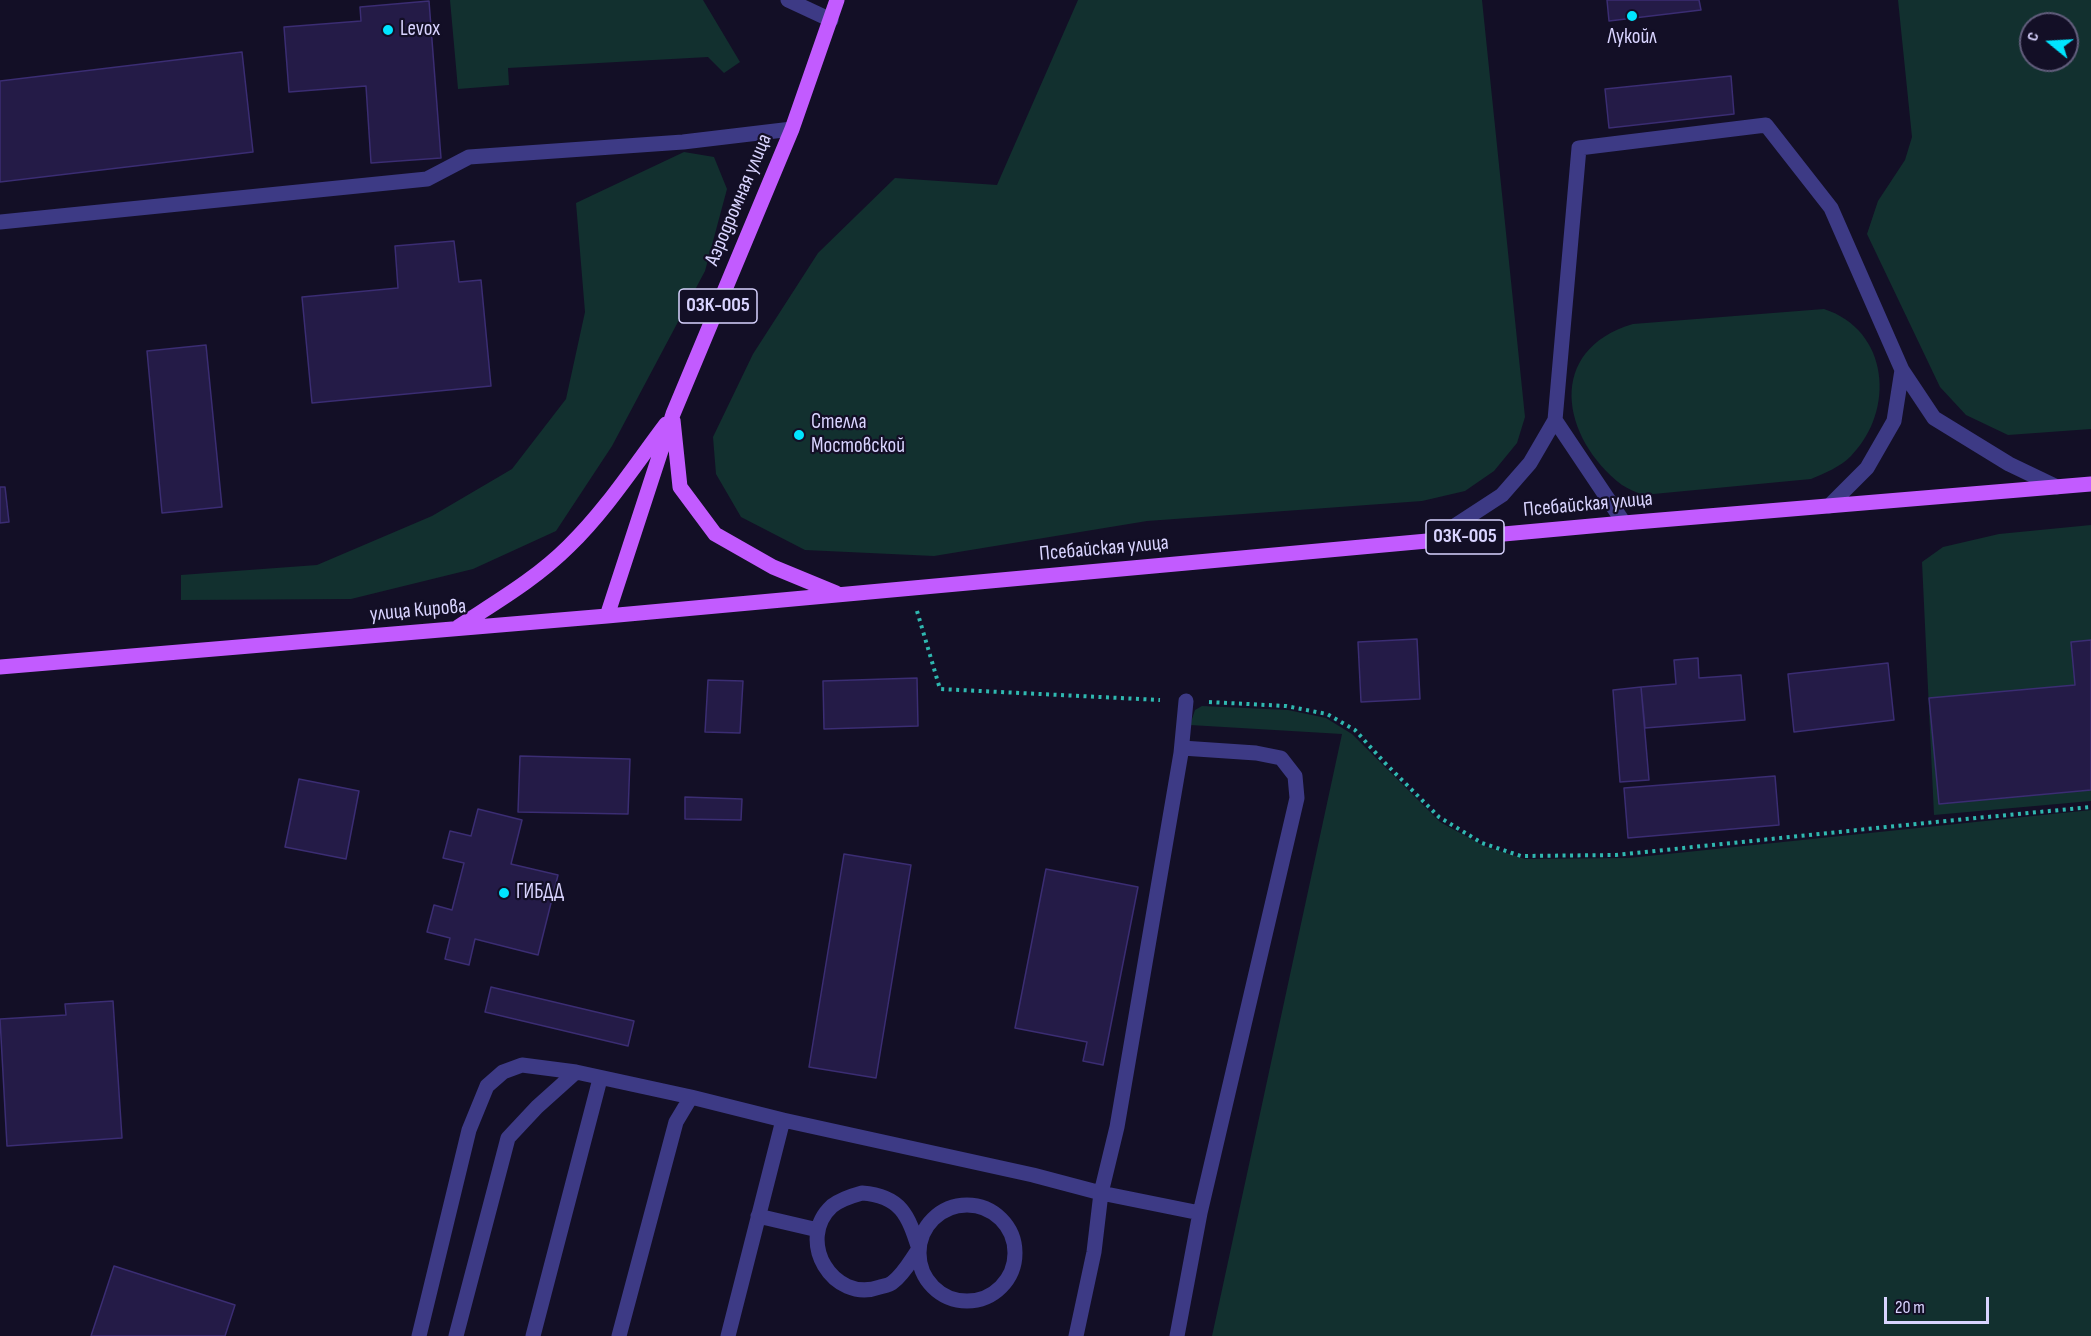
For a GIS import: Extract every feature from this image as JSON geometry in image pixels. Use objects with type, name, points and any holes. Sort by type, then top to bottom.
[{"type":"main road","name":"Аэродромная улица","points":[[607,616],[673,414],[792,129],[837,0]]},
{"type":"main road","name":"Аэродромная улица","points":[[673,414],[680,487],[715,534],[773,567],[839,595]]},
{"type":"main road","name":"Аэродромная улица","points":[[456,629],[524,585],[569,546],[607,501],[673,414]]},
{"type":"main road","name":"Псебайская улица","points":[[839,595],[1624,523],[2091,484]]},
{"type":"main road","name":"улица Кирова","points":[[0,668],[839,595]]},
{"type":"street","points":[[788,0],[831,20]]},
{"type":"street","points":[[1433,540],[1502,495],[1530,463],[1555,420],[1579,148],[1766,125],[1831,208],[1902,370],[1934,418],[2009,464],[2057,487]]},
{"type":"street","points":[[0,222],[427,180],[469,156],[683,142],[792,129]]},
{"type":"street","points":[[1829,506],[1867,468],[1894,421],[1902,370]]},
{"type":"street","points":[[1555,420],[1624,523]]},
{"type":"street","points":[[1076,1336],[1094,1252],[1101,1192],[1117,1127],[1182,748],[1186,701]]},
{"type":"street","points":[[1177,1336],[1200,1213],[1297,798],[1295,776],[1281,758],[1256,753],[1182,748]]},
{"type":"street","points":[[419,1336],[469,1130],[487,1086],[503,1072],[522,1065],[576,1072],[691,1097],[783,1120],[1200,1213]]},
{"type":"street","points":[[456,1336],[508,1138],[537,1107],[576,1072]]},
{"type":"street","points":[[533,1336],[600,1078]]},
{"type":"street","points":[[620,1336],[676,1122],[691,1097]]},
{"type":"street","points":[[733,1335],[758,1216],[783,1120]]},
{"type":"street","points":[[818,1230],[818,1252],[824,1267],[835,1280],[853,1289],[872,1290],[892,1283],[906,1269],[919,1249],[923,1233],[932,1220],[949,1208],[974,1205],[994,1213],[1004,1222],[1013,1238],[1016,1256],[1012,1272],[1001,1289],[983,1299],[959,1302],[936,1292],[922,1272],[919,1249],[908,1217],[896,1204],[879,1194],[862,1193],[846,1197],[832,1206],[822,1219],[818,1230]]},
{"type":"street","points":[[758,1216],[818,1230]]},
{"type":"path","points":[[910,588],[940,689],[1286,706],[1328,714],[1355,730],[1439,817],[1482,843],[1521,855],[1616,855],[2091,807]]},
{"type":"green space","points":[[450,0],[703,0],[740,62],[724,73],[708,57],[508,68],[509,85],[458,89]]},
{"type":"green space","points":[[1078,0],[1482,0],[1525,417],[1517,443],[1494,471],[1465,491],[1422,501],[1147,521],[934,556],[805,550],[741,517],[716,474],[713,437],[753,354],[818,253],[895,178],[997,185]]},
{"type":"green space","points":[[1898,0],[2091,0],[2091,429],[2008,435],[1966,415],[1940,387],[1867,234],[1878,201],[1905,160],[1912,137]]},
{"type":"green space","points":[[684,152],[714,157],[727,189],[705,271],[612,446],[556,531],[473,569],[351,599],[181,600],[181,575],[317,565],[432,516],[512,469],[566,399],[585,312],[576,203]]},
{"type":"green space","points":[[1824,309],[1846,319],[1862,334],[1873,353],[1879,373],[1879,395],[1875,417],[1865,437],[1851,456],[1837,467],[1811,479],[1643,495],[1622,485],[1601,466],[1586,444],[1575,420],[1572,397],[1575,374],[1586,354],[1605,336],[1633,324]]},
{"type":"green space","points":[[2091,525],[2091,801],[1934,815],[1922,562],[1943,547],[1999,534]]},
{"type":"green space","points":[[1202,706],[1288,710],[1326,718],[1352,734],[1440,822],[1484,846],[1525,859],[1629,858],[2091,810],[2091,1336],[1212,1336],[1342,734],[1190,725],[1195,710]]},
{"type":"building","name":"Лукойл","points":[[1607,0],[1699,0],[1701,10],[1609,21]]},
{"type":"building","points":[[429,1],[441,158],[371,163],[366,86],[289,92],[284,27],[361,21],[360,7]]},
{"type":"building","points":[[242,52],[253,152],[0,182],[0,81]]},
{"type":"building","points":[[1731,76],[1734,114],[1609,128],[1605,89]]},
{"type":"building","points":[[454,241],[459,282],[481,280],[491,386],[312,403],[302,297],[398,288],[395,246]]},
{"type":"building","points":[[206,345],[222,507],[162,513],[147,351]]},
{"type":"building","points":[[0,487],[5,487],[9,522],[0,523]]},
{"type":"building","points":[[1417,639],[1420,699],[1361,702],[1358,642]]},
{"type":"building","points":[[2091,640],[2091,790],[1939,804],[1929,698],[2075,685],[2071,642]]},
{"type":"building","points":[[1698,658],[1699,678],[1741,675],[1745,720],[1645,728],[1641,687],[1676,684],[1674,660]]},
{"type":"building","points":[[1888,663],[1894,720],[1794,732],[1788,674]]},
{"type":"building","points":[[917,678],[918,726],[824,729],[823,681]]},
{"type":"building","points":[[708,680],[743,681],[740,733],[705,732]]},
{"type":"building","points":[[1641,687],[1649,780],[1620,782],[1613,690]]},
{"type":"building","points":[[520,756],[630,759],[628,814],[518,812]]},
{"type":"building","points":[[1775,776],[1779,825],[1628,838],[1624,788]]},
{"type":"building","points":[[299,779],[359,791],[346,859],[285,847]]},
{"type":"building","points":[[685,797],[742,799],[741,820],[685,819]]},
{"type":"building","points":[[478,809],[522,820],[511,864],[558,875],[538,955],[475,939],[469,965],[445,959],[450,938],[427,932],[434,905],[452,910],[464,863],[443,858],[450,831],[471,836]]},
{"type":"building","points":[[844,854],[911,865],[876,1078],[809,1067]]},
{"type":"building","points":[[1046,869],[1138,887],[1103,1065],[1083,1061],[1087,1042],[1015,1028]]},
{"type":"building","points":[[491,987],[634,1021],[628,1046],[485,1012]]},
{"type":"building","points":[[113,1001],[122,1138],[7,1146],[0,1019],[66,1015],[65,1004]]},
{"type":"building","points":[[114,1266],[235,1305],[225,1336],[91,1336]]},
{"type":"place","name":"Лукойл","points":[[1632,16]]},
{"type":"place","name":"Levox","points":[[388,30]]},
{"type":"place","name":"Стелла Мостовской","points":[[799,435]]},
{"type":"place","name":"ГИБДД","points":[[504,893]]}]
